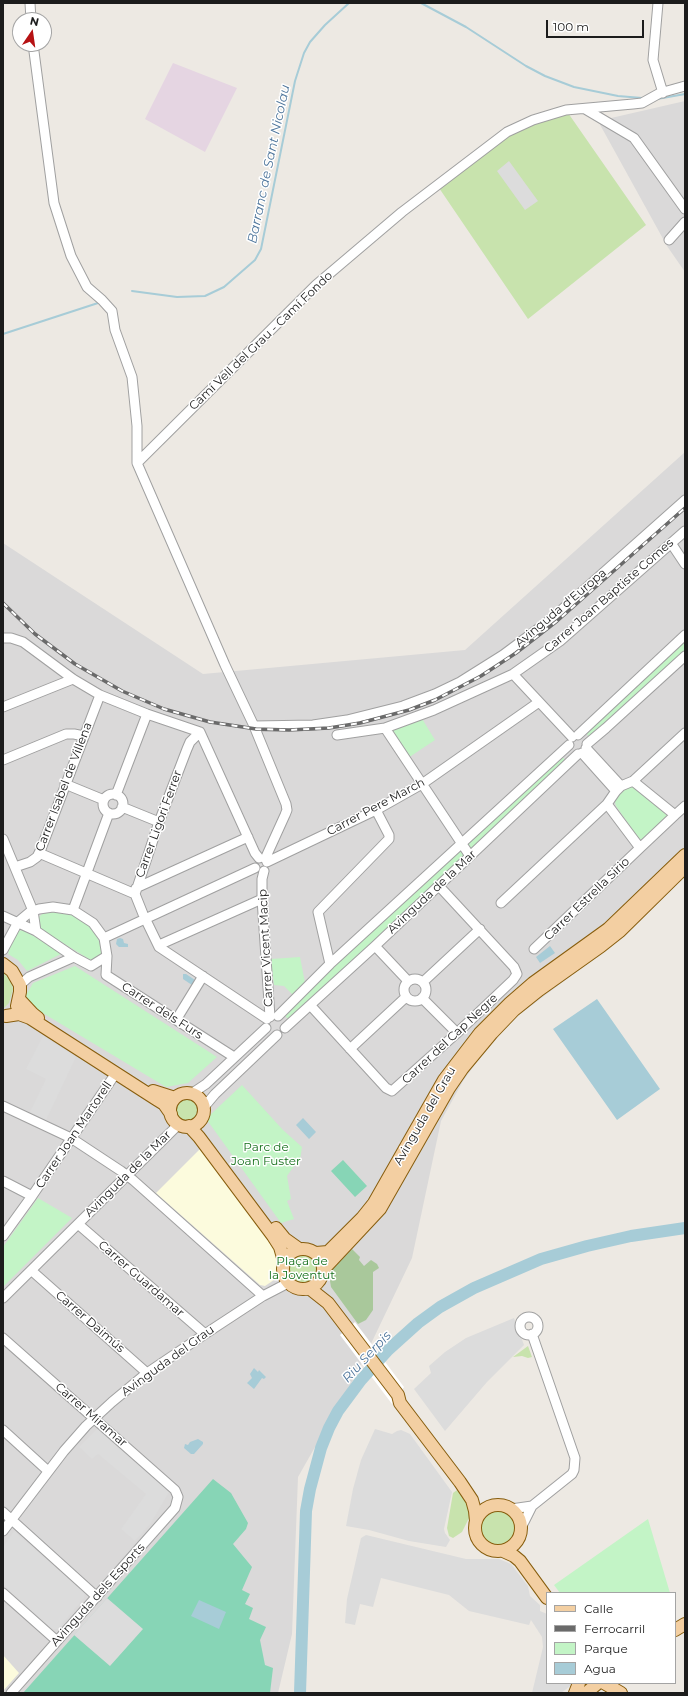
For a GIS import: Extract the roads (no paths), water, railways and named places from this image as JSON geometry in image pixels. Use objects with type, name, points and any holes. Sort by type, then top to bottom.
[{"type":"main road","name":"Avinguda del Grau","points":[[316,1253],[328,1252],[362,1218],[374,1202],[444,1080],[469,1046],[490,1022],[533,983],[604,932],[685,855]]},
{"type":"main road","name":"Avinguda del Grau","points":[[323,1272],[380,1209],[449,1088],[462,1069],[492,1033],[514,1010],[539,990],[601,946],[620,930],[685,867]]},
{"type":"main road","points":[[3,964],[12,971],[20,984],[19,999],[12,1012],[5,1017]]},
{"type":"main road","points":[[19,999],[32,1014],[77,1043],[156,1093],[175,1098]]},
{"type":"main road","points":[[5,1017],[19,1014],[30,1018],[164,1104],[171,1114],[205,1134],[285,1240],[299,1249]]},
{"type":"main road","points":[[171,1114],[171,1106],[175,1098],[182,1094],[191,1094],[199,1099],[204,1107],[202,1118],[189,1124]]},
{"type":"main road","points":[[189,1124],[280,1247],[284,1261],[283,1275],[288,1283],[298,1288],[309,1288],[326,1300],[398,1395],[400,1403],[472,1500],[476,1520],[475,1532],[481,1545],[495,1552],[503,1551],[515,1545],[519,1539]]},
{"type":"main road","points":[[284,1261],[287,1255],[299,1249],[308,1249],[316,1253],[322,1263],[326,1300]]},
{"type":"main road","points":[[309,1288],[319,1280],[323,1272]]},
{"type":"main road","points":[[398,1395],[405,1398],[477,1495],[490,1506]]},
{"type":"main road","points":[[476,1520],[482,1512],[490,1506],[505,1506],[516,1513],[522,1526],[519,1547],[524,1558],[550,1592]]},
{"type":"main road","points":[[503,1551],[514,1556],[520,1562],[546,1597]]},
{"type":"main road","points":[[676,1629],[685,1624]]},
{"type":"main road","points":[[586,1693],[597,1684]]},
{"type":"main road","points":[[606,1684],[621,1693]]},
{"type":"main road","points":[[622,1684],[628,1693]]},
{"type":"street","points":[[658,3],[653,60],[659,94],[685,86]]},
{"type":"street","points":[[34,52],[54,203],[71,256],[87,287],[112,311],[115,330],[132,377],[137,426],[137,463],[225,665],[254,726],[286,804],[287,812],[270,849],[258,860],[135,891],[87,874],[39,853]]},
{"type":"street","name":"Camí Vell del Grau - Camí Fondo","points":[[137,463],[316,285],[402,212],[507,132],[545,116],[566,110],[622,107],[642,103],[659,94]]},
{"type":"street","points":[[584,108],[634,138],[685,209]]},
{"type":"street","points":[[669,240],[685,222]]},
{"type":"street","name":"Avinguda d'Europa","points":[[254,726],[313,725],[355,718],[403,706],[435,694],[470,676],[503,655],[550,620],[685,500]]},
{"type":"street","name":"Carrer Joan Baptiste Comes","points":[[337,735],[385,728],[434,710],[513,674],[560,641],[685,531]]},
{"type":"street","points":[[671,543],[685,564]]},
{"type":"street","name":"Avinguda de la Mar","points":[[191,1094],[206,1084],[270,1020],[685,635]]},
{"type":"street","points":[[3,638],[11,638],[23,642],[73,679],[100,695],[200,732]]},
{"type":"street","name":"Avinguda de la Mar","points":[[277,1035],[311,1006],[583,749],[685,656]]},
{"type":"street","points":[[513,674],[573,739],[572,751],[583,749]]},
{"type":"street","points":[[3,707],[73,679]]},
{"type":"street","name":"Carrer Isabel de Villena","points":[[16,867],[30,862],[39,853],[100,695]]},
{"type":"street","name":"Carrer Pere March","points":[[104,938],[145,919],[258,860],[376,810],[422,784],[539,702]]},
{"type":"street","points":[[116,794],[148,714]]},
{"type":"street","points":[[385,728],[470,856]]},
{"type":"street","name":"Carrer Ligori Ferrer","points":[[159,945],[145,919],[135,891],[159,822],[190,742],[200,732]]},
{"type":"street","name":"Carrer Vicent Macip","points":[[200,732],[258,860],[270,1020]]},
{"type":"street","points":[[501,903],[607,804],[619,788],[633,781],[685,733]]},
{"type":"street","points":[[3,760],[66,734],[84,736]]},
{"type":"street","points":[[573,739],[582,736],[583,749],[619,788]]},
{"type":"street","points":[[633,781],[675,815]]},
{"type":"street","points":[[65,784],[104,800]]},
{"type":"street","points":[[110,794],[116,794],[121,799],[122,807],[116,813],[109,813],[104,808],[104,800],[110,794]]},
{"type":"street","points":[[607,804],[640,848]]},
{"type":"street","name":"Carrer Estrella Sirio","points":[[534,949],[685,806]]},
{"type":"street","points":[[122,807],[159,822]]},
{"type":"street","points":[[330,964],[318,912],[389,839],[389,836],[376,810]]},
{"type":"street","points":[[73,910],[109,813]]},
{"type":"street","points":[[3,839],[6,855],[16,867],[34,911],[36,931]]},
{"type":"street","points":[[258,860],[259,848],[270,849]]},
{"type":"street","points":[[422,982],[480,929],[439,886]]},
{"type":"street","points":[[159,945],[262,899]]},
{"type":"street","points":[[3,950],[18,922],[34,911],[53,907],[73,910],[91,920],[104,938],[108,956],[106,975]]},
{"type":"street","points":[[3,916],[36,931],[74,957],[91,966],[108,956]]},
{"type":"street","name":"Carrer del Cap Negre","points":[[350,1050],[386,1088],[392,1091],[395,1090],[513,980],[517,974],[514,967],[480,929]]},
{"type":"street","points":[[159,945],[270,1020],[284,1022],[285,1028]]},
{"type":"street","points":[[375,946],[408,981]]},
{"type":"street","points":[[20,984],[28,977],[74,957]]},
{"type":"street","name":"Carrer dels Furs","points":[[91,966],[234,1057]]},
{"type":"street","points":[[176,1020],[203,976]]},
{"type":"street","points":[[415,978],[422,982],[426,988],[422,998],[414,1001],[406,998],[403,991],[405,983],[415,978]]},
{"type":"street","points":[[311,1006],[350,1050],[406,998]]},
{"type":"street","points":[[422,998],[456,1033]]},
{"type":"street","points":[[204,1107],[215,1094],[277,1035],[272,1034],[270,1020]]},
{"type":"street","name":"Carrer Joan Martorell","points":[[3,1236],[116,1074]]},
{"type":"street","points":[[3,1106],[71,1138],[126,1175],[263,1296]]},
{"type":"street","name":"Avinguda de la Mar","points":[[3,1298],[32,1271],[126,1175],[189,1124]]},
{"type":"street","points":[[3,1181],[32,1196]]},
{"type":"street","name":"Carrer Guardamar","points":[[78,1224],[205,1334]]},
{"type":"street","name":"Carrer Daimús","points":[[32,1271],[147,1373]]},
{"type":"street","name":"Avinguda del Grau","points":[[3,1531],[48,1471],[95,1418],[147,1373],[263,1296],[288,1283]]},
{"type":"street","points":[[522,1526],[532,1506],[569,1477],[574,1470],[575,1458],[532,1334]]},
{"type":"street","name":"Carrer Miramar","points":[[3,1338],[178,1493]]},
{"type":"street","points":[[3,1430],[48,1471]]},
{"type":"street","name":"Avinguda dels Esports","points":[[11,1693],[175,1508],[178,1501],[178,1493]]},
{"type":"street","points":[[511,1509],[532,1506]]},
{"type":"street","points":[[3,1512],[97,1597]]},
{"type":"street","points":[[3,1593],[57,1641]]},
{"type":"water","points":[[117,939],[123,939],[124,943],[128,944],[128,947],[119,947],[116,944]]},
{"type":"water","points":[[550,946],[555,953],[540,963],[536,957]]},
{"type":"water","points":[[183,974],[186,974],[195,980],[192,985],[183,979]]},
{"type":"water","points":[[597,999],[660,1089],[617,1120],[553,1029]]},
{"type":"water","points":[[303,1118],[316,1132],[309,1139],[296,1125]]},
{"type":"water","points":[[254,1368],[258,1372],[259,1370],[266,1377],[264,1379],[262,1378],[254,1389],[247,1383],[252,1378],[250,1374]]},
{"type":"water","points":[[198,1439],[203,1442],[203,1444],[194,1454],[191,1454],[184,1448],[185,1444],[188,1445],[190,1442]]},
{"type":"water","points":[[199,1600],[226,1612],[219,1629],[191,1616]]},
{"type":"waterway","name":"Barranc de Sant Nicolau","points":[[132,291],[177,297],[205,296],[224,287],[255,260],[261,249],[295,81],[304,53],[310,42],[325,25],[349,3]]},
{"type":"waterway","name":"Barranc de Sant Nicolau","points":[[421,3],[466,27],[526,66],[545,76],[574,87],[618,96],[642,98]]},
{"type":"waterway","name":"Barranc de Sant Nicolau","points":[[657,99],[685,94]]},
{"type":"waterway","name":"Barranc de Sant Nicolau","points":[[3,334],[98,303]]},
{"type":"waterway","name":"Riu Serpis","points":[[300,1693],[306,1511],[310,1489],[321,1448],[329,1428],[338,1411],[361,1380],[388,1350],[418,1323],[440,1307],[474,1288],[541,1259],[587,1246],[631,1236],[685,1228]]},
{"type":"railway","points":[[3,603],[35,634],[75,664],[122,691],[164,709],[210,722],[256,729],[289,730],[329,728],[360,723],[409,710],[435,700],[481,676],[516,653],[557,621],[685,508]]},
{"type":"park label","name":"Parc de Joan Fuster","points":[[266,1154]]},
{"type":"park label","name":"Plaça de la Joventut","points":[[302,1268]]}]
